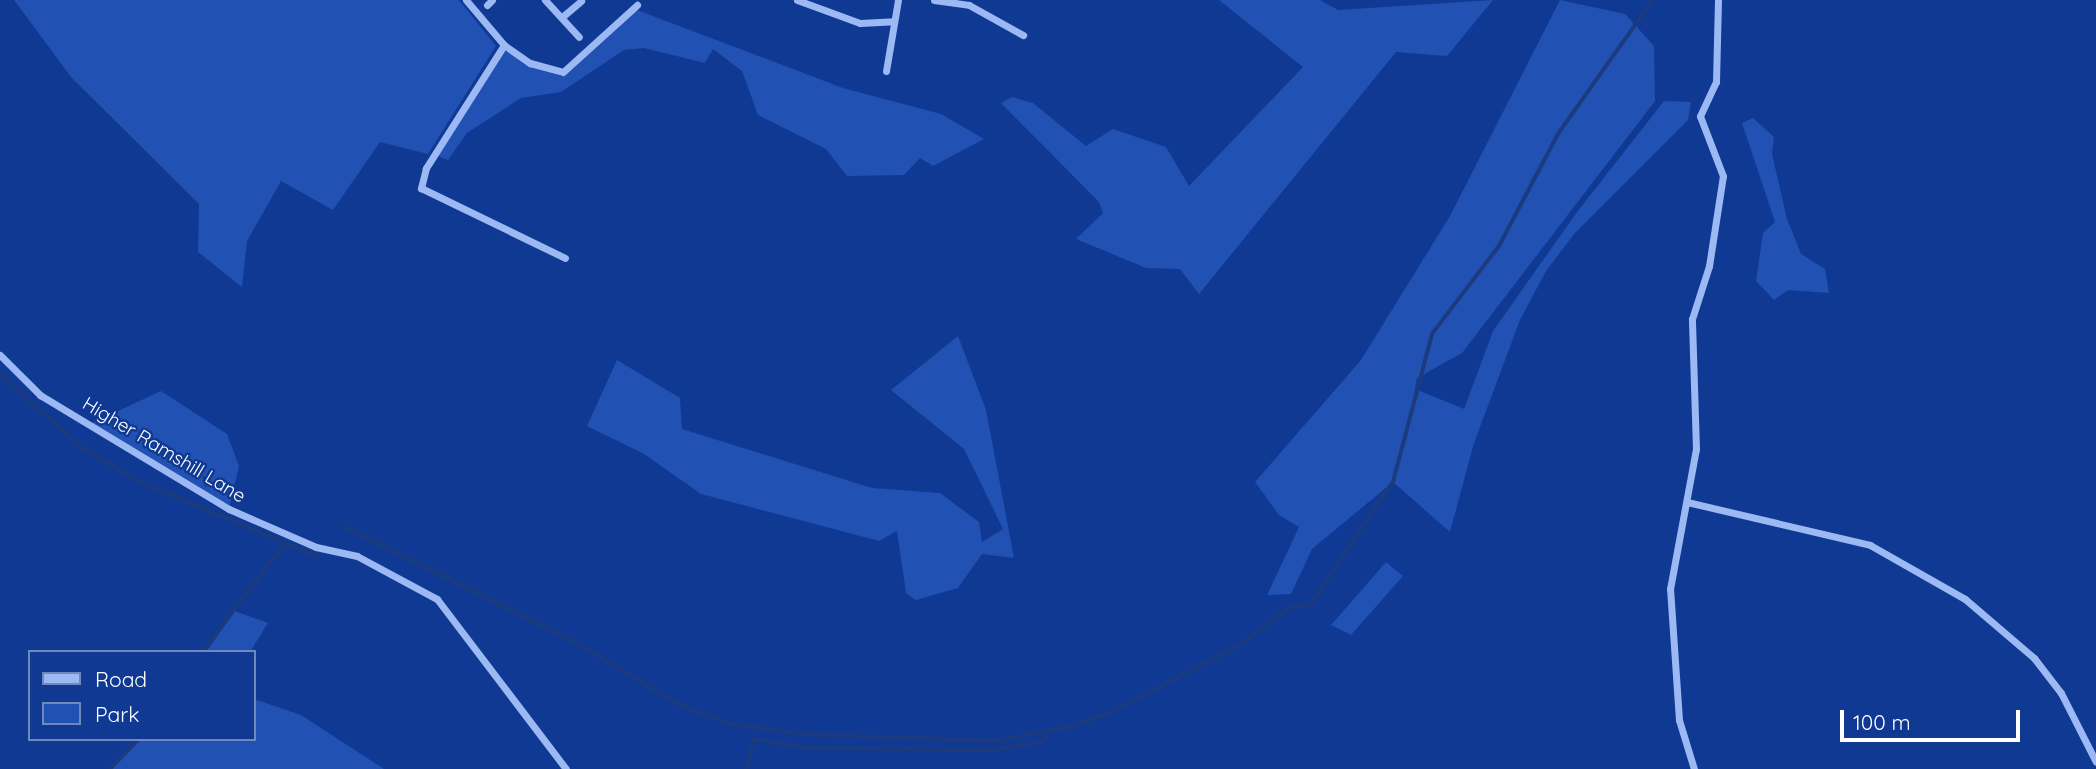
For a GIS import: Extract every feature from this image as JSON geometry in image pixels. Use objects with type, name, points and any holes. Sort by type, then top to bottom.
[{"type":"street","points":[[466,0],[504,45],[530,63],[563,72],[637,5]]},
{"type":"street","points":[[545,0],[579,37]]},
{"type":"street","points":[[797,0],[860,23],[894,21]]},
{"type":"street","points":[[886,71],[898,0]]},
{"type":"street","points":[[934,0],[969,5],[1023,35]]},
{"type":"street","points":[[1694,769],[1679,720],[1670,589],[1696,449],[1692,319],[1709,266],[1723,176],[1700,116],[1716,82],[1718,0]]},
{"type":"street","points":[[562,17],[580,1]]},
{"type":"street","points":[[504,45],[426,168],[421,188],[565,258]]},
{"type":"street","name":"Higher Ramshill Lane","points":[[0,355],[40,395],[229,509],[316,547],[357,556],[437,599],[565,769]]},
{"type":"street","points":[[1687,502],[1870,545],[1965,599],[2034,658],[2062,693],[2096,762]]},
{"type":"green space","points":[[14,0],[459,0],[496,46],[428,154],[380,142],[333,210],[281,181],[247,241],[242,287],[198,252],[199,204],[71,77]]},
{"type":"green space","points":[[1219,0],[1320,0],[1338,10],[1493,0],[1447,56],[1396,52],[1199,294],[1180,269],[1146,268],[1076,239],[1103,213],[1099,202],[1001,103],[1012,97],[1033,103],[1086,146],[1113,129],[1166,147],[1189,186],[1303,67]]},
{"type":"green space","points":[[1560,0],[1625,14],[1654,46],[1655,101],[1462,353],[1417,378],[1415,389],[1464,409],[1493,331],[1577,212],[1664,101],[1691,102],[1688,120],[1575,233],[1546,271],[1520,320],[1474,443],[1450,532],[1393,482],[1312,549],[1291,594],[1267,595],[1299,527],[1279,515],[1255,482],[1361,360],[1450,216]]},
{"type":"green space","points":[[637,10],[843,88],[941,114],[984,139],[933,166],[920,158],[904,175],[847,176],[826,149],[758,115],[742,71],[713,49],[705,63],[644,48],[624,50],[561,92],[521,98],[467,133],[448,160],[438,156],[504,50],[561,76]]},
{"type":"green space","points":[[1753,118],[1774,137],[1772,154],[1787,219],[1801,254],[1825,269],[1829,293],[1788,290],[1774,300],[1756,281],[1763,233],[1775,222],[1742,123]]},
{"type":"green space","points":[[958,336],[986,410],[1014,558],[982,554],[958,588],[916,600],[906,593],[897,531],[879,541],[701,494],[644,454],[587,426],[617,360],[680,398],[682,429],[872,488],[940,493],[979,522],[982,542],[1003,529],[964,449],[891,390]]},
{"type":"green space","points":[[161,391],[227,434],[239,466],[229,509],[90,424]]},
{"type":"green space","points":[[1386,562],[1403,576],[1351,635],[1331,625]]},
{"type":"green space","points":[[235,611],[268,623],[251,650],[207,650]]},
{"type":"green space","points":[[256,700],[301,715],[384,769],[110,769],[137,741],[256,741]]},
{"type":"waterway","points":[[344,526],[574,641],[680,705],[731,724],[802,734],[995,741],[1074,726],[1109,713],[1238,646],[1290,607],[1311,605],[1393,482],[1432,334],[1499,246],[1558,134],[1653,0]]},
{"type":"waterway","points":[[0,374],[82,447],[134,479],[285,543]]},
{"type":"waterway","points":[[204,650],[285,543],[315,556]]},
{"type":"waterway","points":[[746,769],[754,739],[809,748],[994,750],[1046,741],[1046,732]]},
{"type":"waterway","points":[[110,769],[137,741]]}]
